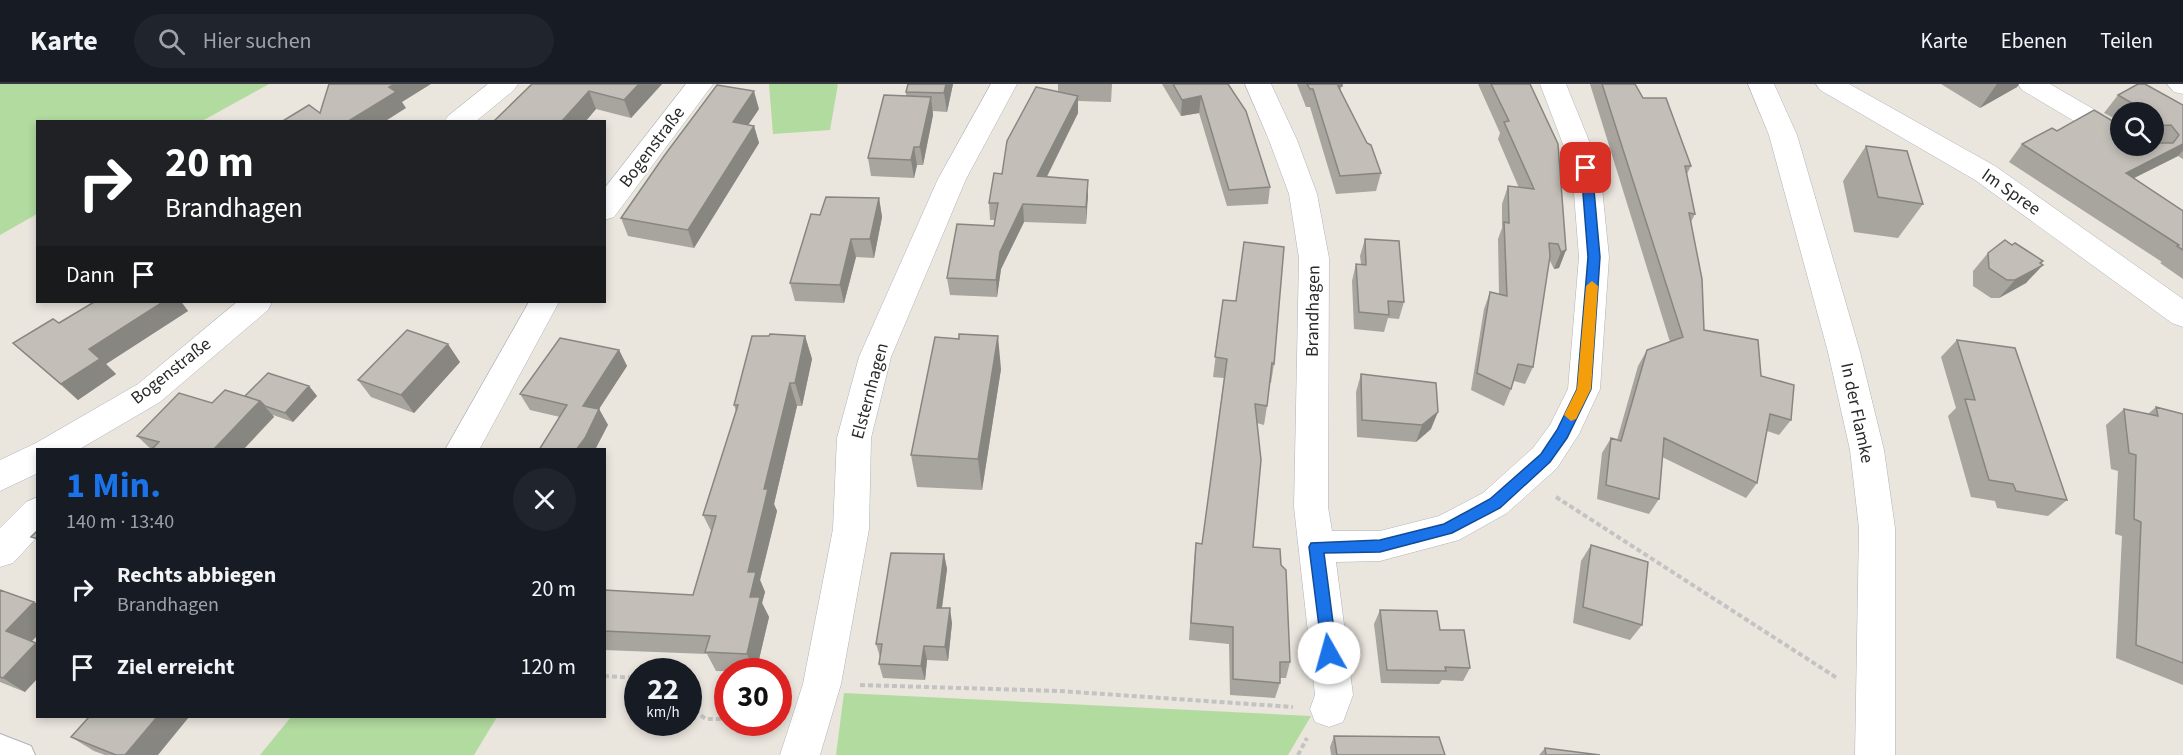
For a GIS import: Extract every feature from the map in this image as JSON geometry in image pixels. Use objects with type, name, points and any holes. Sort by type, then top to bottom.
[{"type":"street","points":[[460,120],[505,84]]},
{"type":"street","name":"Bogenstraße","points":[[606,207],[700,84]]},
{"type":"street","name":"Elsternhagen","points":[[800,755],[822,684],[851,529],[854,438],[875,357],[952,179],[1004,84]]},
{"type":"street","name":"Brandhagen","points":[[1258,84],[1283,140],[1303,194],[1314,258],[1311,507],[1334,695],[1329,709]]},
{"type":"street","points":[[1316,547],[1380,546],[1447,529],[1495,503],[1545,458],[1562,434],[1584,389],[1593,268],[1586,168],[1553,84]]},
{"type":"street","name":"In der Flamke","points":[[1761,84],[1783,135],[1844,352],[1867,450],[1877,528],[1875,755]]},
{"type":"street","name":"Im Spree","points":[[1829,84],[1985,173],[2183,315]]},
{"type":"street","points":[[2031,84],[2110,130]]},
{"type":"street","name":"Bogenstraße","points":[[56,448],[85,439],[149,393],[256,303]]},
{"type":"street","points":[[463,448],[543,303]]},
{"type":"street","points":[[0,477],[36,457]]},
{"type":"street","points":[[0,552],[36,514]]},
{"type":"lane","points":[[0,747],[21,755]]},
{"type":"path","points":[[1525,478],[1875,702]]},
{"type":"path","points":[[606,676],[624,677]]},
{"type":"path","points":[[822,684],[1060,691],[1329,709]]},
{"type":"green space","points":[[0,84],[269,84],[204,120],[36,120],[36,215],[0,235]]},
{"type":"green space","points":[[769,84],[838,84],[830,130],[773,134]]},
{"type":"green space","points":[[844,693],[1311,716],[1288,755],[836,755]]},
{"type":"green space","points":[[290,718],[496,718],[474,755],[260,755]]},
{"type":"building","points":[[329,84],[395,84],[389,87],[396,92],[350,120],[284,120],[309,105],[320,113]]},
{"type":"building","points":[[532,84],[639,84],[624,100],[589,91],[563,120],[495,120]]},
{"type":"building","points":[[908,84],[946,84],[944,93],[906,92]]},
{"type":"building","points":[[1173,84],[1228,84],[1246,111],[1270,187],[1229,190],[1201,96],[1182,100]]},
{"type":"building","points":[[1307,84],[1342,84],[1338,86],[1367,143],[1371,145],[1381,173],[1340,176],[1313,89],[1310,89]]},
{"type":"building","points":[[1491,84],[1530,84],[1558,144],[1566,250],[1561,252],[1558,244],[1549,243],[1550,256],[1533,367],[1518,364],[1511,389],[1477,373],[1490,292],[1507,296],[1504,222],[1509,223],[1508,186],[1534,189],[1504,122],[1509,121]]},
{"type":"building","points":[[1602,84],[1635,84],[1643,98],[1666,98],[1691,166],[1685,166],[1695,214],[1689,213],[1702,279],[1704,330],[1758,340],[1761,376],[1794,385],[1791,420],[1770,414],[1757,483],[1664,438],[1659,499],[1606,485],[1611,438],[1621,441],[1647,350],[1683,337]]},
{"type":"building","points":[[2138,84],[2145,84],[2183,105],[2183,144],[2164,154],[2164,143],[2173,143],[2179,135],[2171,125],[2164,125],[2164,102],[2130,102],[2118,95]]},
{"type":"building","points":[[717,85],[754,91],[733,122],[754,126],[688,230],[621,218],[664,156]]},
{"type":"building","points":[[1036,87],[1078,96],[1037,176],[1088,180],[1086,207],[1023,204],[1000,252],[996,280],[947,278],[957,224],[994,226],[998,203],[989,203],[994,173],[1002,174],[1007,141]]},
{"type":"building","points":[[884,95],[931,97],[920,147],[914,147],[911,160],[868,158]]},
{"type":"building","points":[[2094,110],[2110,119],[2110,156],[2159,156],[2126,173],[2183,211],[2183,250],[2177,246],[2179,245],[2022,144],[2052,128],[2057,131]]},
{"type":"building","points":[[1866,146],[1907,151],[1923,204],[1878,197]]},
{"type":"building","points":[[826,197],[879,198],[870,239],[851,239],[840,285],[790,283],[811,214],[820,215]]},
{"type":"building","points":[[1365,239],[1399,241],[1404,302],[1388,301],[1389,315],[1359,312],[1356,264],[1366,265]]},
{"type":"building","points":[[2005,240],[2012,245],[2015,243],[2043,261],[2040,263],[2043,265],[2015,280],[2007,280],[1989,268],[1988,253]]},
{"type":"building","points":[[1244,242],[1284,247],[1274,364],[1272,363],[1267,406],[1255,404],[1261,460],[1253,547],[1280,549],[1281,565],[1286,570],[1290,662],[1280,662],[1280,683],[1233,679],[1233,627],[1191,623],[1196,543],[1202,544],[1227,359],[1215,357],[1223,300],[1236,301]]},
{"type":"building","points":[[92,303],[161,303],[89,349],[100,359],[61,384],[13,343],[53,319],[59,323]]},
{"type":"building","points":[[407,330],[448,344],[401,395],[358,380]]},
{"type":"building","points":[[770,334],[805,336],[795,383],[790,383],[764,489],[768,489],[748,572],[756,572],[750,597],[760,597],[747,654],[705,652],[710,636],[606,631],[606,590],[693,595],[716,516],[703,515],[738,405],[734,405],[752,336],[769,336]]},
{"type":"building","points":[[959,334],[998,336],[978,459],[911,455],[935,337],[959,339]]},
{"type":"building","points":[[560,338],[619,350],[583,406],[599,409],[578,448],[540,448],[567,405],[520,394]]},
{"type":"building","points":[[1957,340],[2015,348],[2067,500],[2016,491],[2013,484],[1989,480],[1965,399],[1975,400]]},
{"type":"building","points":[[268,373],[309,386],[285,413],[245,396]]},
{"type":"building","points":[[1361,374],[1436,383],[1438,412],[1422,425],[1362,420]]},
{"type":"building","points":[[225,390],[260,401],[215,448],[153,448],[159,442],[137,436],[179,393],[212,403]]},
{"type":"building","points":[[2156,407],[2183,414],[2183,663],[2136,645],[2141,522],[2134,519],[2136,455],[2129,453],[2124,409],[2158,416]]},
{"type":"building","points":[[1591,545],[1648,562],[1642,625],[1583,607]]},
{"type":"building","points":[[891,553],[944,554],[937,608],[950,608],[945,647],[924,646],[921,666],[879,664],[882,644],[876,644]]},
{"type":"building","points":[[0,590],[34,602],[6,631],[36,643],[3,678],[0,677]]},
{"type":"building","points":[[1380,610],[1437,611],[1440,630],[1464,630],[1470,668],[1445,667],[1446,671],[1387,670]]},
{"type":"building","points":[[88,718],[156,718],[125,755],[116,755],[71,737]]},
{"type":"building","points":[[1334,736],[1439,737],[1445,755],[1337,755]]},
{"type":"building","points":[[1545,748],[1600,755],[1546,755]]},
{"type":"slow traffic","points":[[1571,415],[1584,389],[1592,286]]},
{"type":"route","points":[[1329,653],[1316,547],[1380,546],[1447,529],[1495,503],[1545,458],[1562,434],[1584,389],[1594,257],[1586,168]]}]
